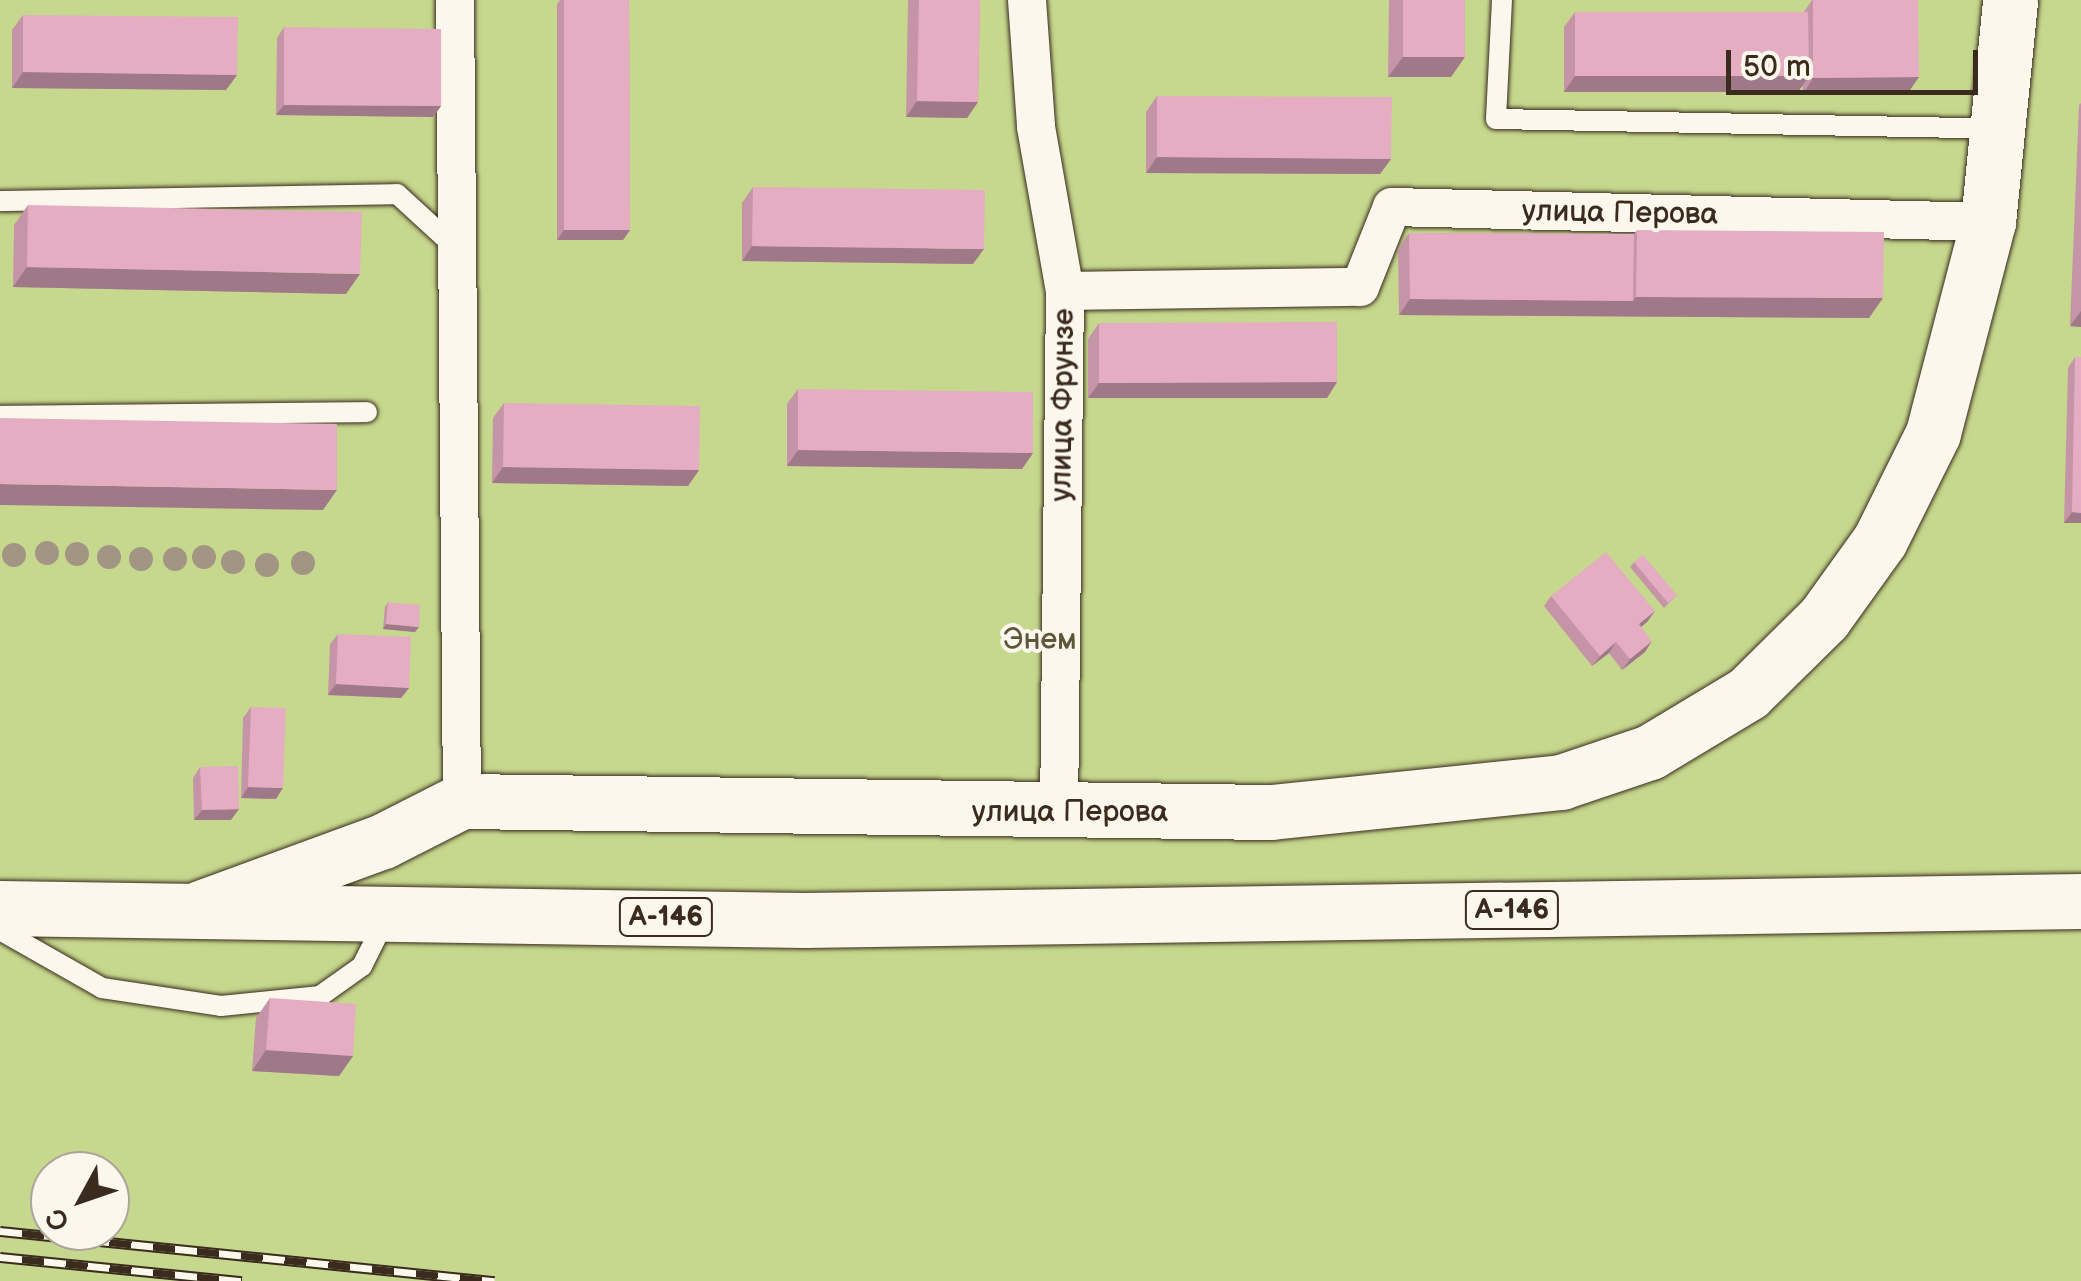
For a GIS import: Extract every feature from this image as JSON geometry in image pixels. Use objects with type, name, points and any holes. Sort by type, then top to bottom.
[{"type":"main road","name":"улица Перова","points":[[188,912],[382,842],[462,800],[1059,813],[1271,812],[1463,795],[1578,776],[1650,752],[1748,694],[1824,618],[1880,540],[1933,433],[1988,222],[2002,129],[2010,0]]},
{"type":"main road","name":"улица Перова","points":[[0,908],[942,918],[2081,901]]},
{"type":"street","points":[[456,0],[462,254],[462,800]]},
{"type":"street","name":"улица Фрунзе","points":[[1027,0],[1036,127],[1065,291],[1059,813]]},
{"type":"street","name":"улица Перова","points":[[1065,291],[1360,287],[1392,208],[1988,222]]},
{"type":"lane","points":[[1502,0],[1496,119],[2002,129]]},
{"type":"lane","points":[[0,202],[396,194],[462,254]]},
{"type":"lane","points":[[0,416],[367,412]]},
{"type":"lane","points":[[0,930],[102,988],[221,1006],[281,1004],[320,996],[362,966],[389,912]]},
{"type":"green space","name":"Энем","points":[[0,0],[2081,0],[2081,1281],[0,1281]]},
{"type":"building","points":[[564,0],[629,0],[630,230],[564,230]]},
{"type":"building","points":[[919,0],[980,0],[978,102],[917,101]]},
{"type":"building","points":[[1403,0],[1465,0],[1465,57],[1403,57]]},
{"type":"building","points":[[1813,0],[1918,0],[1919,77],[1813,78]]},
{"type":"building","points":[[1575,12],[1808,12],[1809,76],[1575,76]]},
{"type":"building","points":[[23,15],[238,17],[237,75],[23,72]]},
{"type":"building","points":[[284,27],[441,29],[441,106],[284,105]]},
{"type":"building","points":[[1157,96],[1392,97],[1391,159],[1157,157]]},
{"type":"building","points":[[753,187],[985,190],[984,249],[752,246]]},
{"type":"building","points":[[28,205],[362,212],[360,274],[27,267]]},
{"type":"building","points":[[1637,230],[1884,232],[1883,298],[1636,297]]},
{"type":"building","points":[[1409,233],[1634,234],[1633,301],[1410,299]]},
{"type":"building","points":[[1337,322],[1337,382],[1099,383],[1099,323]]},
{"type":"building","points":[[2075,357],[2081,357],[2081,513],[2072,512]]},
{"type":"building","points":[[798,389],[1033,392],[1033,453],[798,450]]},
{"type":"building","points":[[504,403],[700,406],[699,470],[503,467]]},
{"type":"building","points":[[0,418],[337,424],[337,490],[0,484]]},
{"type":"building","points":[[1606,552],[1655,611],[1639,624],[1652,641],[1630,659],[1616,642],[1600,656],[1551,596]]},
{"type":"building","points":[[1643,555],[1677,595],[1668,603],[1634,562]]},
{"type":"building","points":[[388,602],[420,605],[419,627],[386,624]]},
{"type":"building","points":[[338,634],[411,637],[409,688],[336,684]]},
{"type":"building","points":[[251,707],[286,708],[283,788],[248,787]]},
{"type":"building","points":[[238,766],[239,809],[202,810],[200,767]]},
{"type":"building","points":[[270,998],[356,1004],[353,1056],[266,1050]]},
{"type":"railway","points":[[0,1231],[494,1281]]},
{"type":"railway","points":[[0,1257],[242,1281]]}]
